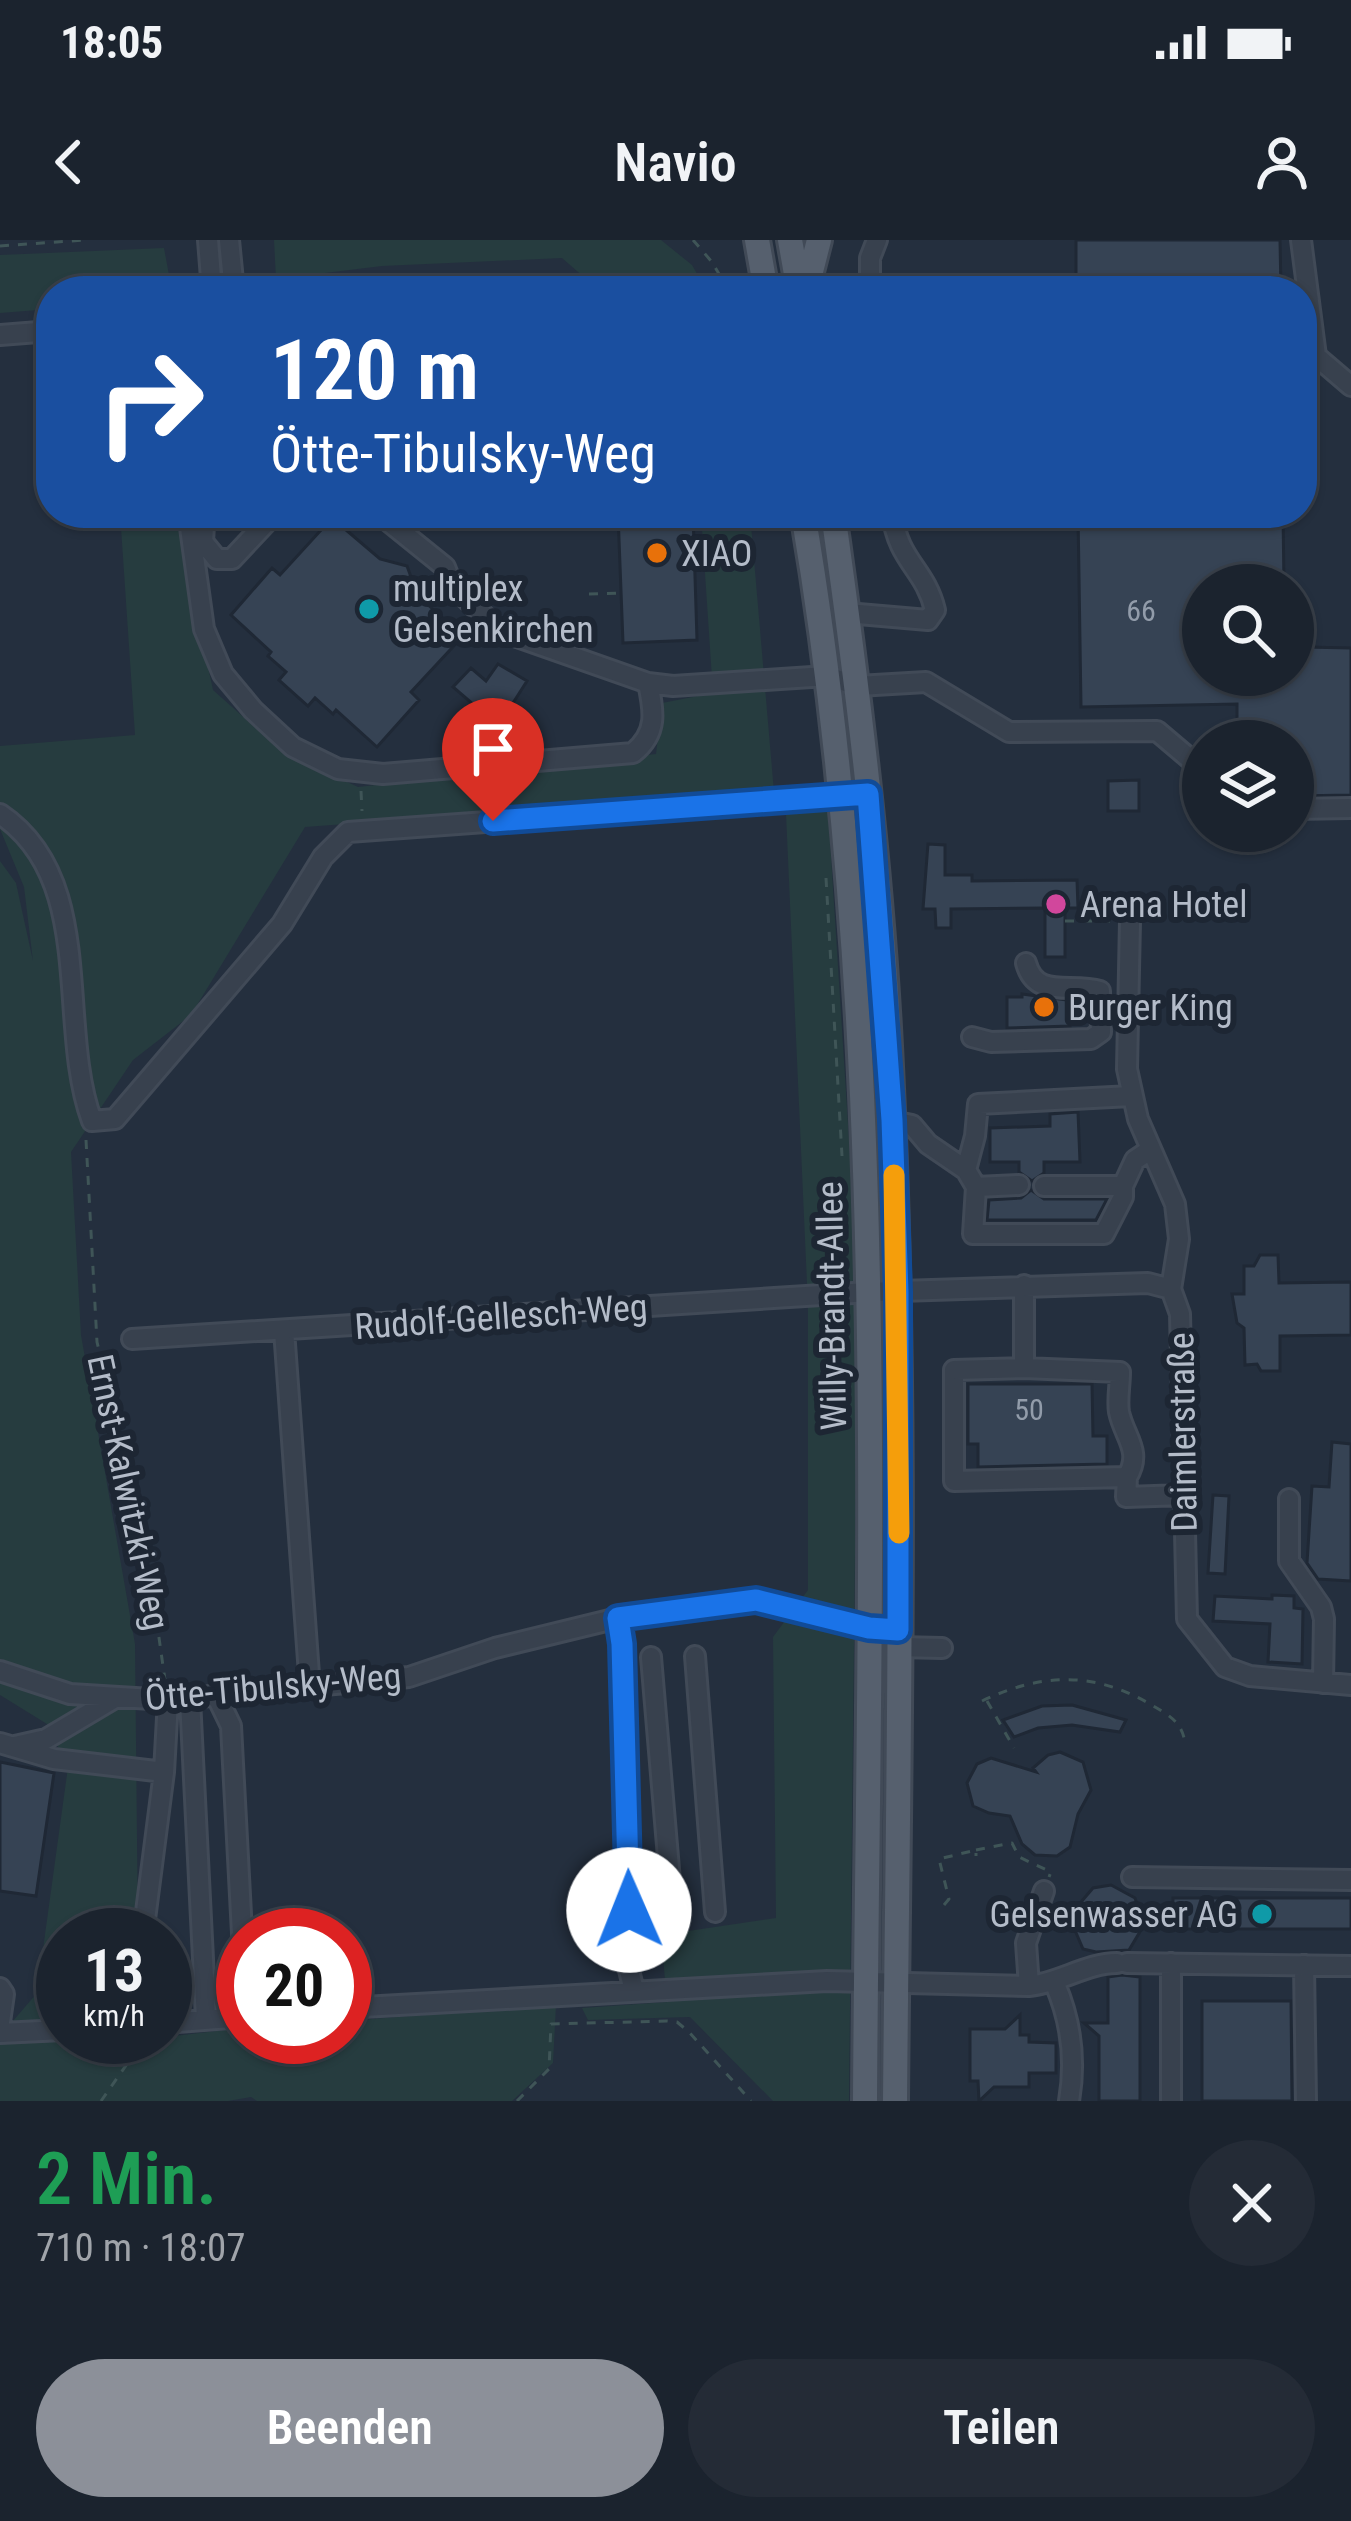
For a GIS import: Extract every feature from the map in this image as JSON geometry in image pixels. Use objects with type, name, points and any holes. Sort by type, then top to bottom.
[{"type":"main road","points":[[735,240],[761,276]]},
{"type":"main road","points":[[757,240],[763,276]]},
{"type":"main road","points":[[790,240],[798,276]]},
{"type":"main road","points":[[807,276],[819,240]]},
{"type":"main road","name":"Willy-Brandt-Allee","points":[[805,528],[841,795],[858,1017],[869,1292],[865,2101]]},
{"type":"main road","name":"Willy-Brandt-Allee","points":[[834,528],[858,686],[892,1120],[898,1292],[895,2101]]},
{"type":"street","points":[[208,240],[211,276]]},
{"type":"street","points":[[230,240],[233,276]]},
{"type":"street","points":[[870,276],[870,258],[878,240]]},
{"type":"street","points":[[1301,240],[1306,276]]},
{"type":"street","points":[[0,335],[36,332]]},
{"type":"street","points":[[1317,357],[1351,386]]},
{"type":"street","points":[[190,528],[204,629],[223,674],[293,747],[338,770],[382,774],[633,752],[648,741],[655,715],[648,682]]},
{"type":"street","points":[[204,528],[203,542],[218,560],[232,559],[261,528]]},
{"type":"street","points":[[397,528],[445,567],[452,585],[500,631],[648,682],[673,686],[827,676],[858,686],[926,682],[1009,732],[1157,731],[1182,752]]},
{"type":"street","points":[[847,613],[928,620],[935,610],[930,587],[897,545],[894,528]]},
{"type":"street","points":[[0,814],[24,830],[52,871],[75,992],[83,1097],[92,1121],[115,1119],[282,924],[323,857],[348,832],[868,794]]},
{"type":"street","points":[[1314,809],[1351,808]]},
{"type":"street","points":[[1130,921],[1127,1069],[1150,1150],[1175,1204],[1179,1239],[1171,1288]]},
{"type":"street","points":[[972,1036],[991,1042],[1091,1039],[1101,1032],[1100,991],[1044,988],[1030,977],[1026,963]]},
{"type":"street","points":[[1131,1096],[978,1104],[971,1179],[973,1234],[1104,1234],[1135,1160],[1150,1150]]},
{"type":"street","points":[[892,1120],[912,1125],[971,1179],[1019,1185]]},
{"type":"street","points":[[1044,1186],[1123,1186]]},
{"type":"street","name":"Daimlerstraße","points":[[869,1292],[1148,1283],[1171,1288],[1180,1314],[1187,1619],[1225,1666],[1250,1676],[1351,1685]]},
{"type":"street","points":[[1024,1286],[1024,1368]]},
{"type":"street","name":"Rudolf-Gellesch-Weg","points":[[132,1340],[869,1292]]},
{"type":"street","points":[[284,1330],[310,1688]]},
{"type":"street","points":[[1126,1477],[954,1481],[954,1370],[1120,1372],[1119,1414],[1133,1441],[1126,1497],[1183,1495]]},
{"type":"street","points":[[1289,1499],[1289,1561],[1321,1606],[1324,1619],[1323,1683]]},
{"type":"street","name":"Ötte-Tibulsky-Weg","points":[[0,1671],[70,1694],[115,1699],[190,1699],[310,1688],[409,1677],[495,1648],[618,1618],[756,1600],[942,1648]]},
{"type":"street","points":[[618,1618],[628,1966],[634,1991]]},
{"type":"street","points":[[695,1656],[716,1912]]},
{"type":"street","points":[[651,1658],[673,1916]]},
{"type":"street","points":[[218,1696],[230,1726],[240,1908]]},
{"type":"street","points":[[5,1745],[46,1739],[115,1699]]},
{"type":"street","points":[[190,1699],[206,2019]]},
{"type":"street","points":[[146,1908],[168,1700]]},
{"type":"street","points":[[5,1745],[88,1765],[164,1772]]},
{"type":"street","points":[[1132,1877],[1351,1880]]},
{"type":"street","points":[[1029,1986],[1026,1943],[1044,1891]]},
{"type":"street","points":[[372,2005],[540,1988],[634,1991],[896,1981],[1029,1986],[1054,1984],[1119,1963],[1351,1966]]},
{"type":"street","points":[[1171,1963],[1171,2101]]},
{"type":"street","points":[[1304,1965],[1306,2101]]},
{"type":"street","points":[[1054,1984],[1067,2011],[1072,2057],[1069,2101]]},
{"type":"street","points":[[0,1988],[4,1994],[0,2022]]},
{"type":"street","points":[[192,2021],[216,2018]]},
{"type":"street","points":[[0,2033],[36,2031]]},
{"type":"path","points":[[0,246],[85,240]]},
{"type":"path","points":[[693,240],[720,276]]},
{"type":"path","points":[[589,595],[621,593]]},
{"type":"path","points":[[360,772],[363,831]]},
{"type":"path","points":[[1065,921],[1130,921]]},
{"type":"path","name":"Ernst-Kalwitzki-Weg","points":[[92,1121],[84,1144],[97,1342],[145,1539],[168,1700]]},
{"type":"path","points":[[1014,1748],[984,1700],[1039,1680],[1091,1679],[1130,1692],[1174,1718],[1185,1743]]},
{"type":"path","points":[[944,1905],[949,1899],[939,1859],[1012,1843],[1019,1857],[1051,1872],[1044,1891]]},
{"type":"path","points":[[517,2101],[550,2069],[551,2024],[668,2021],[689,2032],[751,2101]]},
{"type":"path","points":[[101,2101],[127,2064]]},
{"type":"green space","points":[[274,240],[661,240],[698,276],[583,276],[562,258],[276,276]]},
{"type":"green space","points":[[164,248],[169,276],[36,276],[36,310],[0,313],[0,255]]},
{"type":"green space","points":[[121,528],[178,528],[213,690],[284,753],[358,787],[656,754],[662,703],[713,693],[702,528],[751,528],[774,792],[305,827],[191,1015],[133,1060],[71,1152],[81,1335],[135,1644],[138,1908],[49,1908],[68,1767],[47,1724],[0,1695],[0,861],[16,883],[33,961],[24,887],[0,829],[0,746],[135,735]]},
{"type":"green space","points":[[828,809],[858,1281],[849,2101],[773,2101],[690,2017],[588,2020],[582,2008],[667,2002],[661,1935],[776,1918],[773,1637],[808,1590],[808,1306],[786,814]]},
{"type":"green space","points":[[36,1994],[36,2064],[192,2064],[192,2034],[216,2031],[216,2064],[372,2064],[372,2019],[556,2005],[553,2063],[512,2101],[257,2101],[251,2097],[228,2101],[0,2101],[0,2036]]},
{"type":"building","points":[[1076,240],[1280,240],[1281,276],[1076,276]]},
{"type":"building","points":[[323,528],[344,528],[380,559],[407,566],[418,596],[463,636],[411,692],[419,700],[377,747],[336,710],[333,714],[315,698],[308,706],[279,680],[286,672],[231,615],[272,568],[280,575]]},
{"type":"building","name":"XIAO","points":[[619,528],[693,528],[697,640],[623,643]]},
{"type":"building","points":[[1078,528],[1283,528],[1284,564],[1182,564],[1182,696],[1314,696],[1314,647],[1351,648],[1351,795],[1314,796],[1314,720],[1237,720],[1237,704],[1081,707]]},
{"type":"building","points":[[498,664],[527,681],[513,703],[534,723],[517,743],[499,727],[488,745],[460,727],[473,704],[453,687],[471,668],[486,681]]},
{"type":"building","points":[[1139,780],[1139,811],[1108,811],[1108,781]]},
{"type":"building","points":[[928,844],[945,845],[945,875],[972,875],[972,881],[1077,880],[1078,908],[1065,908],[1065,957],[1045,957],[1045,908],[951,909],[951,928],[936,928],[935,909],[923,909]]},
{"type":"building","name":"Burger King","points":[[1022,994],[1082,1002],[1082,1016],[1070,1016],[1070,1026],[1007,1028],[1007,997]]},
{"type":"building","points":[[1078,1112],[1080,1162],[1044,1162],[1044,1173],[1032,1181],[1019,1172],[1019,1162],[990,1162],[990,1128],[1050,1126],[1050,1114]]},
{"type":"building","points":[[1031,1190],[1044,1199],[1107,1199],[1096,1220],[987,1220],[989,1200],[1021,1198]]},
{"type":"building","points":[[1260,1255],[1278,1255],[1279,1283],[1351,1282],[1351,1335],[1280,1336],[1280,1371],[1245,1365],[1244,1328],[1237,1323],[1232,1294],[1244,1294],[1244,1266],[1254,1266]]},
{"type":"building","points":[[968,1384],[1092,1384],[1093,1436],[1107,1436],[1107,1464],[978,1467],[978,1444],[968,1444]]},
{"type":"building","points":[[1332,1442],[1351,1444],[1351,1581],[1318,1579],[1307,1563],[1312,1486],[1329,1487]]},
{"type":"building","points":[[1213,1495],[1229,1496],[1225,1574],[1208,1573]]},
{"type":"building","points":[[1272,1595],[1294,1596],[1294,1608],[1303,1609],[1302,1664],[1268,1662],[1270,1624],[1213,1621],[1215,1596],[1272,1599]]},
{"type":"building","points":[[1072,1705],[1126,1720],[1120,1732],[1072,1725],[1038,1728],[1014,1737],[1003,1720],[1042,1706]]},
{"type":"building","points":[[1060,1752],[1083,1762],[1091,1790],[1078,1814],[1070,1847],[1057,1856],[1035,1855],[1022,1844],[1010,1816],[973,1806],[967,1783],[977,1764],[991,1758],[1036,1772],[1033,1768],[1048,1755]]},
{"type":"building","points":[[0,1762],[54,1773],[36,1896],[0,1891]]},
{"type":"building","points":[[1111,1885],[1135,1898],[1144,1925],[1129,1950],[1083,1949],[1074,1928],[1075,1909],[1093,1888]]},
{"type":"building","name":"Gelsenwasser AG","points":[[1173,1898],[1351,1898],[1351,1929],[1172,1929]]},
{"type":"building","points":[[1108,1977],[1140,1977],[1140,2101],[1099,2101],[1099,2036],[1084,2023],[1108,2023]]},
{"type":"building","points":[[1202,2001],[1291,2001],[1292,2101],[1202,2101]]},
{"type":"building","points":[[1020,2015],[1020,2035],[1029,2035],[1029,2042],[1056,2043],[1056,2073],[1029,2073],[1029,2087],[994,2087],[979,2101],[978,2081],[970,2081],[970,2029],[1005,2029]]},
{"type":"slow traffic","points":[[894,1175],[899,1533]]},
{"type":"place","name":"XIAO","points":[[657,553]]},
{"type":"place","name":"multiplex Gelsenkirchen","points":[[369,609]]},
{"type":"place","name":"Arena Hotel","points":[[1056,904]]},
{"type":"place","name":"Burger King","points":[[1044,1007]]},
{"type":"place","name":"Gelsenwasser AG","points":[[1262,1914]]},
{"type":"route","points":[[493,821],[868,794],[892,1120],[898,1292],[898,1630],[869,1628],[756,1600],[618,1618],[629,1910]]}]
